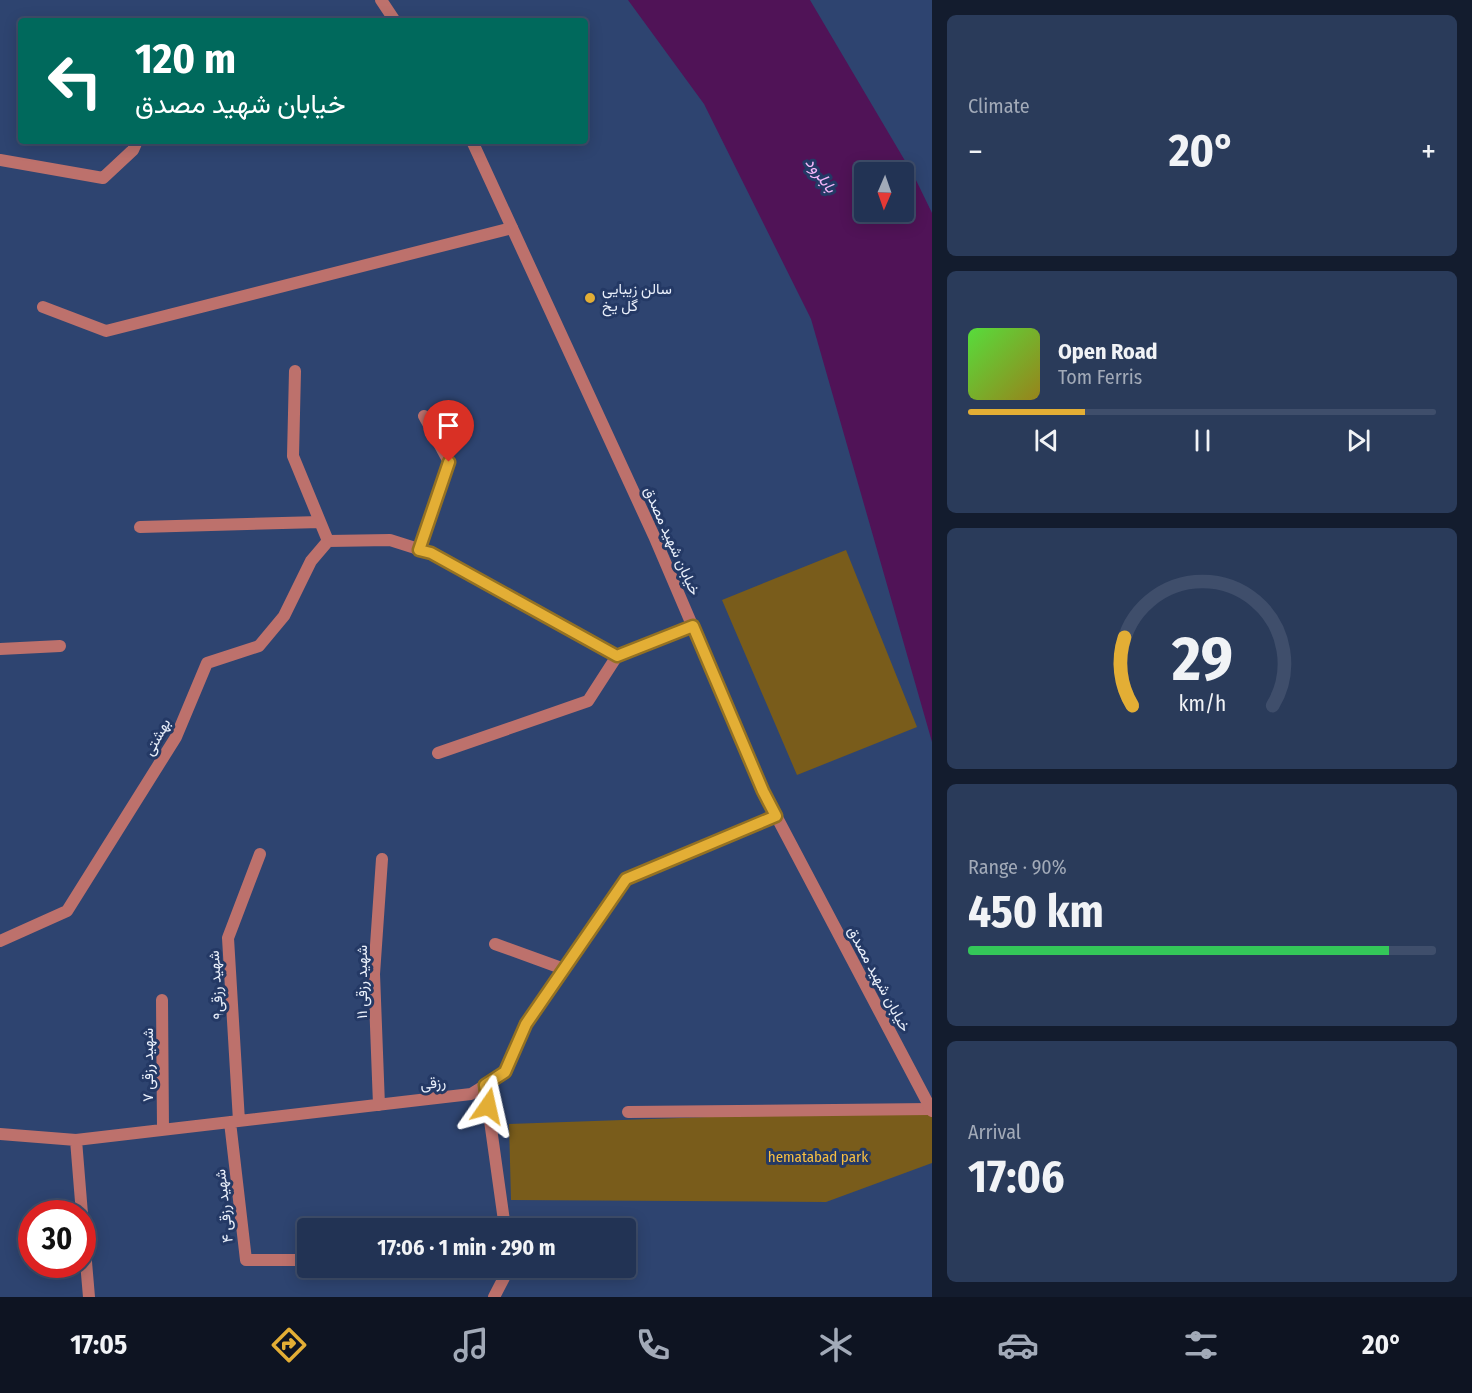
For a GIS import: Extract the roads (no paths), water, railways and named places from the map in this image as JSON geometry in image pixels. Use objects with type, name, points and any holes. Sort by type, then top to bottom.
[{"type":"street","points":[[381,0],[393,18]]},
{"type":"street","points":[[0,160],[103,178],[135,144]]},
{"type":"street","name":"خیابان شهید مصدق","points":[[473,144],[654,536],[763,791],[931,1110]]},
{"type":"street","points":[[43,307],[106,331],[512,228]]},
{"type":"street","points":[[296,371],[292,456],[328,541],[390,540],[431,553],[617,656]]},
{"type":"street","points":[[419,550],[449,462],[424,416]]},
{"type":"street","points":[[140,527],[320,522]]},
{"type":"street","name":"بهشتی","points":[[0,941],[67,911],[176,737],[207,663],[259,646],[284,616],[311,561],[328,541]]},
{"type":"street","points":[[438,753],[588,700],[617,656],[693,626]]},
{"type":"street","points":[[0,649],[60,646]]},
{"type":"street","name":"رزقی","points":[[0,1134],[76,1140],[471,1094],[505,1072],[526,1024],[626,879],[776,816]]},
{"type":"street","name":"شهید رزقی۹","points":[[235,1121],[228,938],[260,854]]},
{"type":"street","name":"شهید رزقی ۱۱","points":[[379,1105],[374,974],[382,859]]},
{"type":"street","points":[[495,944],[564,969]]},
{"type":"street","name":"شهید رزقی ۷","points":[[162,1000],[163,1130]]},
{"type":"street","points":[[485,1085],[504,1218]]},
{"type":"street","points":[[628,1112],[931,1110]]},
{"type":"street","name":"شهید رزقی ۴","points":[[235,1121],[246,1260],[297,1260]]},
{"type":"street","points":[[76,1140],[81,1200]]},
{"type":"street","points":[[87,1278],[89,1297]]},
{"type":"street","points":[[494,1297],[504,1278]]},
{"type":"water","name":"بابلرود","points":[[628,0],[810,0],[906,162],[854,162],[854,222],[914,222],[914,176],[932,213],[932,742],[811,319],[704,104]]},
{"type":"place","name":"سالن زیبایی گل یخ","points":[[590,298]]},
{"type":"park label","name":"hematabad park","points":[[818,1157]]}]
